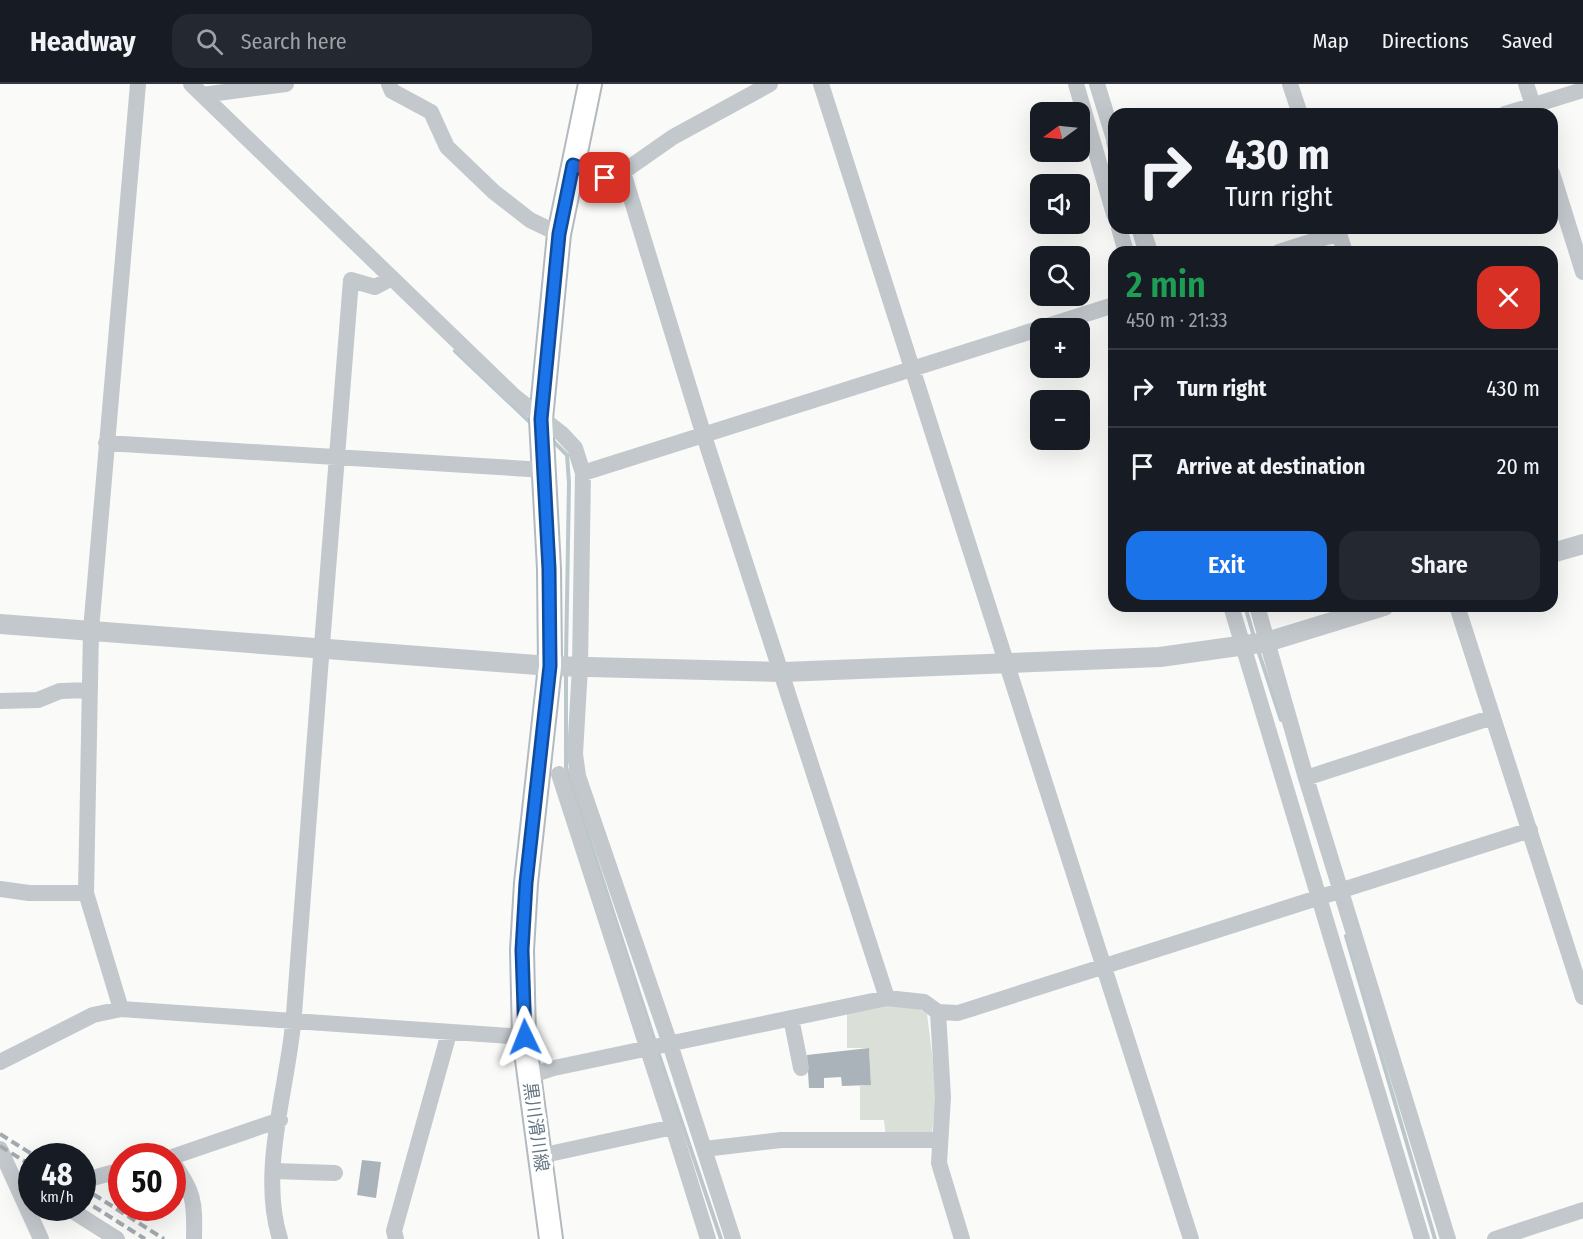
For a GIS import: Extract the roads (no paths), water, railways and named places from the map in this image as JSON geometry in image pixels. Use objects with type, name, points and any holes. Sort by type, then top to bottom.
[{"type":"main road","name":"黒川滑川線","points":[[551,1239],[525,1037],[522,950],[526,883],[550,666],[545,470],[541,419],[559,234],[590,84]]},
{"type":"street","points":[[121,1009],[86,893],[91,630],[138,84]]},
{"type":"street","points":[[197,90],[286,84]]},
{"type":"street","points":[[389,84],[392,91],[431,112],[447,147],[494,192],[530,220],[559,234]]},
{"type":"street","points":[[573,165],[605,178],[623,172],[673,137],[770,84]]},
{"type":"street","points":[[820,84],[1191,1239]]},
{"type":"street","points":[[1076,84],[1108,193]]},
{"type":"street","points":[[1097,84],[1108,120]]},
{"type":"street","points":[[1290,84],[1298,108]]},
{"type":"street","points":[[1526,84],[1533,108]]},
{"type":"street","points":[[197,90],[514,396],[562,434],[574,448],[583,473],[580,667],[575,754],[578,776],[670,1044],[733,1239]]},
{"type":"street","points":[[1539,108],[1583,90]]},
{"type":"street","points":[[623,172],[704,436],[783,672],[887,998]]},
{"type":"street","points":[[1558,192],[1583,272]]},
{"type":"street","points":[[1294,246],[1327,234]]},
{"type":"street","points":[[280,1239],[274,1222],[273,1171],[294,1023],[351,280],[375,287],[392,278]]},
{"type":"street","points":[[583,473],[1108,307]]},
{"type":"street","points":[[106,443],[545,470]]},
{"type":"street","points":[[1558,551],[1583,544]]},
{"type":"street","points":[[1234,612],[1253,645],[1306,778],[1448,1239]]},
{"type":"street","points":[[1256,612],[1253,645],[1320,897],[1422,1239]]},
{"type":"street","points":[[0,624],[550,666],[783,672],[1160,657],[1253,645],[1364,612]]},
{"type":"street","points":[[1459,612],[1583,997]]},
{"type":"street","points":[[0,701],[38,700],[60,691],[90,690]]},
{"type":"street","points":[[1306,778],[1493,717]]},
{"type":"street","points":[[559,774],[708,1239]]},
{"type":"street","points":[[529,1076],[887,998],[924,1002],[938,1012],[958,1013],[1530,830]]},
{"type":"street","points":[[0,889],[29,893],[86,893]]},
{"type":"street","points":[[0,1062],[93,1015],[121,1009],[294,1023],[525,1037]]},
{"type":"street","points":[[938,1012],[943,1097],[939,1163],[962,1239]]},
{"type":"street","points":[[791,1018],[801,1068]]},
{"type":"street","points":[[396,1239],[394,1231],[449,1033]]},
{"type":"street","points":[[186,1154],[280,1120]]},
{"type":"street","points":[[540,1156],[673,1127]]},
{"type":"street","points":[[704,1149],[781,1140],[939,1140]]},
{"type":"street","points":[[0,1149],[18,1182]]},
{"type":"street","points":[[273,1171],[334,1173]]},
{"type":"street","points":[[186,1181],[195,1202],[194,1239]]},
{"type":"street","points":[[1495,1239],[1583,1210]]},
{"type":"street","points":[[35,1221],[41,1239]]},
{"type":"street","points":[[89,1221],[117,1239]]},
{"type":"waterway","points":[[1135,234],[1138,246]]},
{"type":"waterway","points":[[455,351],[534,426]]},
{"type":"waterway","points":[[550,438],[567,455],[569,483],[566,660]]},
{"type":"waterway","points":[[1247,612],[1254,637]]},
{"type":"waterway","points":[[1258,650],[1281,720]]},
{"type":"waterway","points":[[566,673],[566,767],[655,1042]]},
{"type":"waterway","points":[[1346,936],[1435,1239]]},
{"type":"waterway","points":[[658,1052],[721,1239]]},
{"type":"railway","points":[[0,1134],[18,1145]]},
{"type":"railway","points":[[0,1146],[18,1157]]},
{"type":"railway","points":[[96,1196],[164,1239]]},
{"type":"railway","points":[[96,1208],[145,1239]]}]
